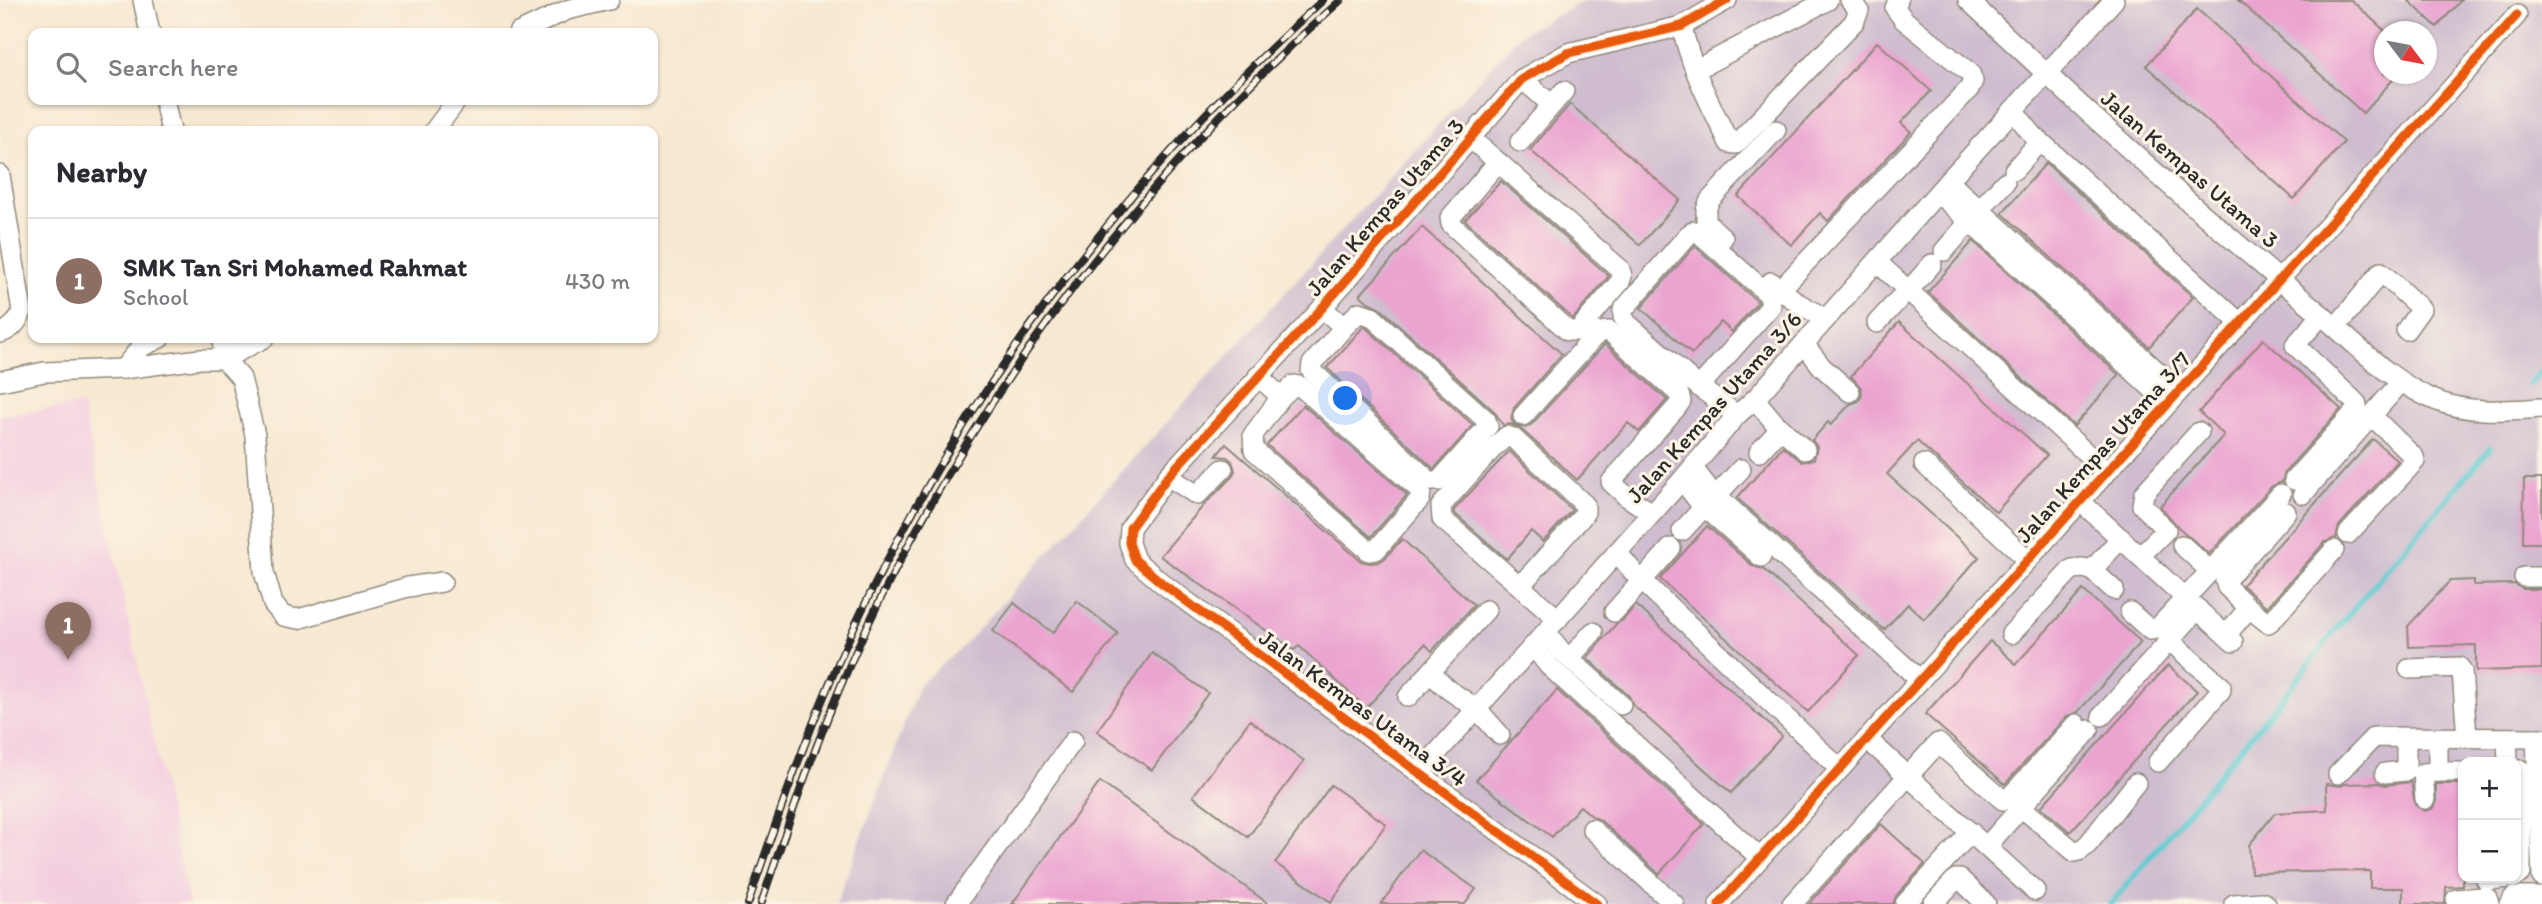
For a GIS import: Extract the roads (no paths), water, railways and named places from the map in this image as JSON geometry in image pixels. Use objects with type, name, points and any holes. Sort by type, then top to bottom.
[{"type":"street","points":[[143,0],[149,28]]},
{"type":"street","points":[[529,28],[567,10],[609,0]]},
{"type":"street","name":"Jalan Kempas Utama 3","points":[[1130,528],[1168,476],[1322,308],[1522,79],[1568,53],[1682,26],[1727,0]]},
{"type":"street","points":[[1695,70],[1828,0]]},
{"type":"street","points":[[1682,26],[1695,70],[1729,143],[1736,144],[1854,22],[1859,10],[1850,0]]},
{"type":"street","points":[[1780,290],[1969,89],[1973,81],[1970,73],[1905,20],[1895,8],[1898,0]]},
{"type":"street","name":"Jalan Kempas Utama 3","points":[[1968,0],[2045,74],[2401,382],[2438,401],[2461,407],[2486,411],[2542,408]]},
{"type":"street","name":"Jalan Kempas Utama 3/6","points":[[1419,773],[1688,474],[1737,415],[1755,399],[2114,0]]},
{"type":"street","name":"Jalan Kempas Utama 3/7","points":[[1719,904],[2516,15]]},
{"type":"street","points":[[1520,142],[1558,98],[1522,79]]},
{"type":"street","points":[[165,105],[170,126]]},
{"type":"street","points":[[438,126],[453,105]]},
{"type":"street","points":[[2013,110],[2040,141],[2240,323]]},
{"type":"street","points":[[1776,130],[1710,200],[1706,210],[1706,222],[1780,290],[1826,318]]},
{"type":"street","points":[[1471,139],[1498,162],[1620,269],[1620,282],[1578,331],[1568,331],[1451,224],[1450,218],[1498,162]]},
{"type":"street","points":[[1877,323],[2040,141]]},
{"type":"street","points":[[0,175],[5,225],[22,311],[18,322],[8,331],[0,333]]},
{"type":"street","points":[[1943,187],[2174,397]]},
{"type":"street","points":[[1699,387],[1771,306],[1769,295],[1694,231],[1623,310],[1623,317],[1699,387],[1737,415]]},
{"type":"street","points":[[1873,266],[2103,476]]},
{"type":"street","points":[[2334,550],[2268,623],[2227,587],[2225,581],[2357,409],[2357,404],[2295,345],[2329,321],[2381,272],[2421,309],[2406,330]]},
{"type":"street","points":[[1322,308],[1344,327]]},
{"type":"street","points":[[1359,312],[1371,316],[1486,419],[1488,426],[1440,481],[1429,481],[1311,370],[1312,364],[1344,327],[1359,312]]},
{"type":"street","points":[[1523,416],[1595,336],[1609,331],[1679,394],[1681,401],[1611,482],[1626,496],[1652,513]]},
{"type":"street","points":[[123,369],[141,347],[149,343]]},
{"type":"street","points":[[222,343],[224,359],[241,378],[255,435],[264,572],[273,604],[283,616],[299,620],[408,587],[442,582]]},
{"type":"street","points":[[0,381],[44,372],[123,369],[200,359],[224,359],[254,343]]},
{"type":"street","points":[[1804,344],[1822,367],[1850,392]]},
{"type":"street","points":[[1258,376],[1281,397]]},
{"type":"street","points":[[1792,904],[1938,743],[1998,797],[2008,799],[2089,723],[2170,641],[2210,571],[2372,416],[2401,382]]},
{"type":"street","points":[[1294,385],[1300,386],[1421,491],[1420,499],[1376,550],[1369,551],[1254,450],[1253,435],[1281,397],[1294,385]]},
{"type":"street","points":[[1755,399],[1805,450]]},
{"type":"street","points":[[2348,534],[2414,461],[2414,457],[2372,416]]},
{"type":"street","points":[[1759,452],[1781,428]]},
{"type":"street","points":[[2140,555],[2166,530],[2142,505],[2144,493],[2199,432]]},
{"type":"street","points":[[1520,586],[1581,518],[1585,505],[1513,438],[1507,436],[1441,506],[1442,519],[1520,586],[1546,632],[1621,705]]},
{"type":"street","points":[[1924,464],[2028,560]]},
{"type":"street","points":[[1168,476],[1197,495],[1223,469]]},
{"type":"street","points":[[1614,612],[1741,469]]},
{"type":"street","points":[[1688,474],[1761,557]]},
{"type":"street","points":[[1711,501],[1920,680]]},
{"type":"street","points":[[2080,501],[2229,639],[2249,608]]},
{"type":"street","name":"Jalan Kempas Utama 3/4","points":[[1130,528],[1129,543],[1135,561],[1597,904]]},
{"type":"street","points":[[2092,570],[2121,538]]},
{"type":"street","points":[[2182,545],[2210,571]]},
{"type":"street","points":[[1617,552],[1642,581],[1840,769]]},
{"type":"street","points":[[2011,635],[2072,569],[2092,570],[2114,590]]},
{"type":"street","points":[[2130,612],[2154,631],[2192,604]]},
{"type":"street","points":[[1408,697],[1486,610]]},
{"type":"street","points":[[1546,632],[1549,666],[1760,858]]},
{"type":"street","points":[[1570,658],[1593,632]]},
{"type":"street","points":[[2158,762],[2221,690],[2221,687],[2170,641]]},
{"type":"street","points":[[2409,669],[2459,667],[2462,671],[2468,738]]},
{"type":"street","points":[[1430,673],[1477,709],[1500,736]]},
{"type":"street","points":[[1987,846],[2089,723]]},
{"type":"street","points":[[2338,774],[2375,737],[2539,738],[2542,877]]},
{"type":"street","points":[[2385,773],[2406,771],[2406,738]]},
{"type":"street","points":[[2438,738],[2438,772]]},
{"type":"street","points":[[2507,738],[2508,757]]},
{"type":"street","points":[[1867,739],[2035,891]]},
{"type":"street","points":[[956,904],[1073,741]]},
{"type":"street","points":[[2425,799],[2423,773],[2458,772]]},
{"type":"street","points":[[2021,807],[2075,852],[2088,844],[2136,783]]},
{"type":"street","points":[[1592,830],[1674,904]]},
{"type":"street","points":[[1905,904],[1971,832]]},
{"type":"street","points":[[1933,904],[1956,879],[1960,879],[1986,904]]},
{"type":"street","points":[[2456,899],[2484,897],[2489,904]]},
{"type":"street","points":[[2509,904],[2514,897],[2540,897]]},
{"type":"street","points":[[2234,904],[2266,904]]},
{"type":"waterway","points":[[2530,384],[2542,370]]},
{"type":"waterway","points":[[2111,904],[2338,627],[2490,448]]},
{"type":"railway","points":[[748,904],[805,745],[854,628],[916,507],[963,426],[1069,273],[1128,201],[1189,131],[1323,0]]},
{"type":"railway","points":[[761,904],[816,747],[865,631],[927,510],[976,429],[1027,351],[1083,275],[1142,202],[1271,64],[1341,0]]},
{"type":"place","name":"SMK Tan Sri Mohamed Rahmat","points":[[68,660]]}]
